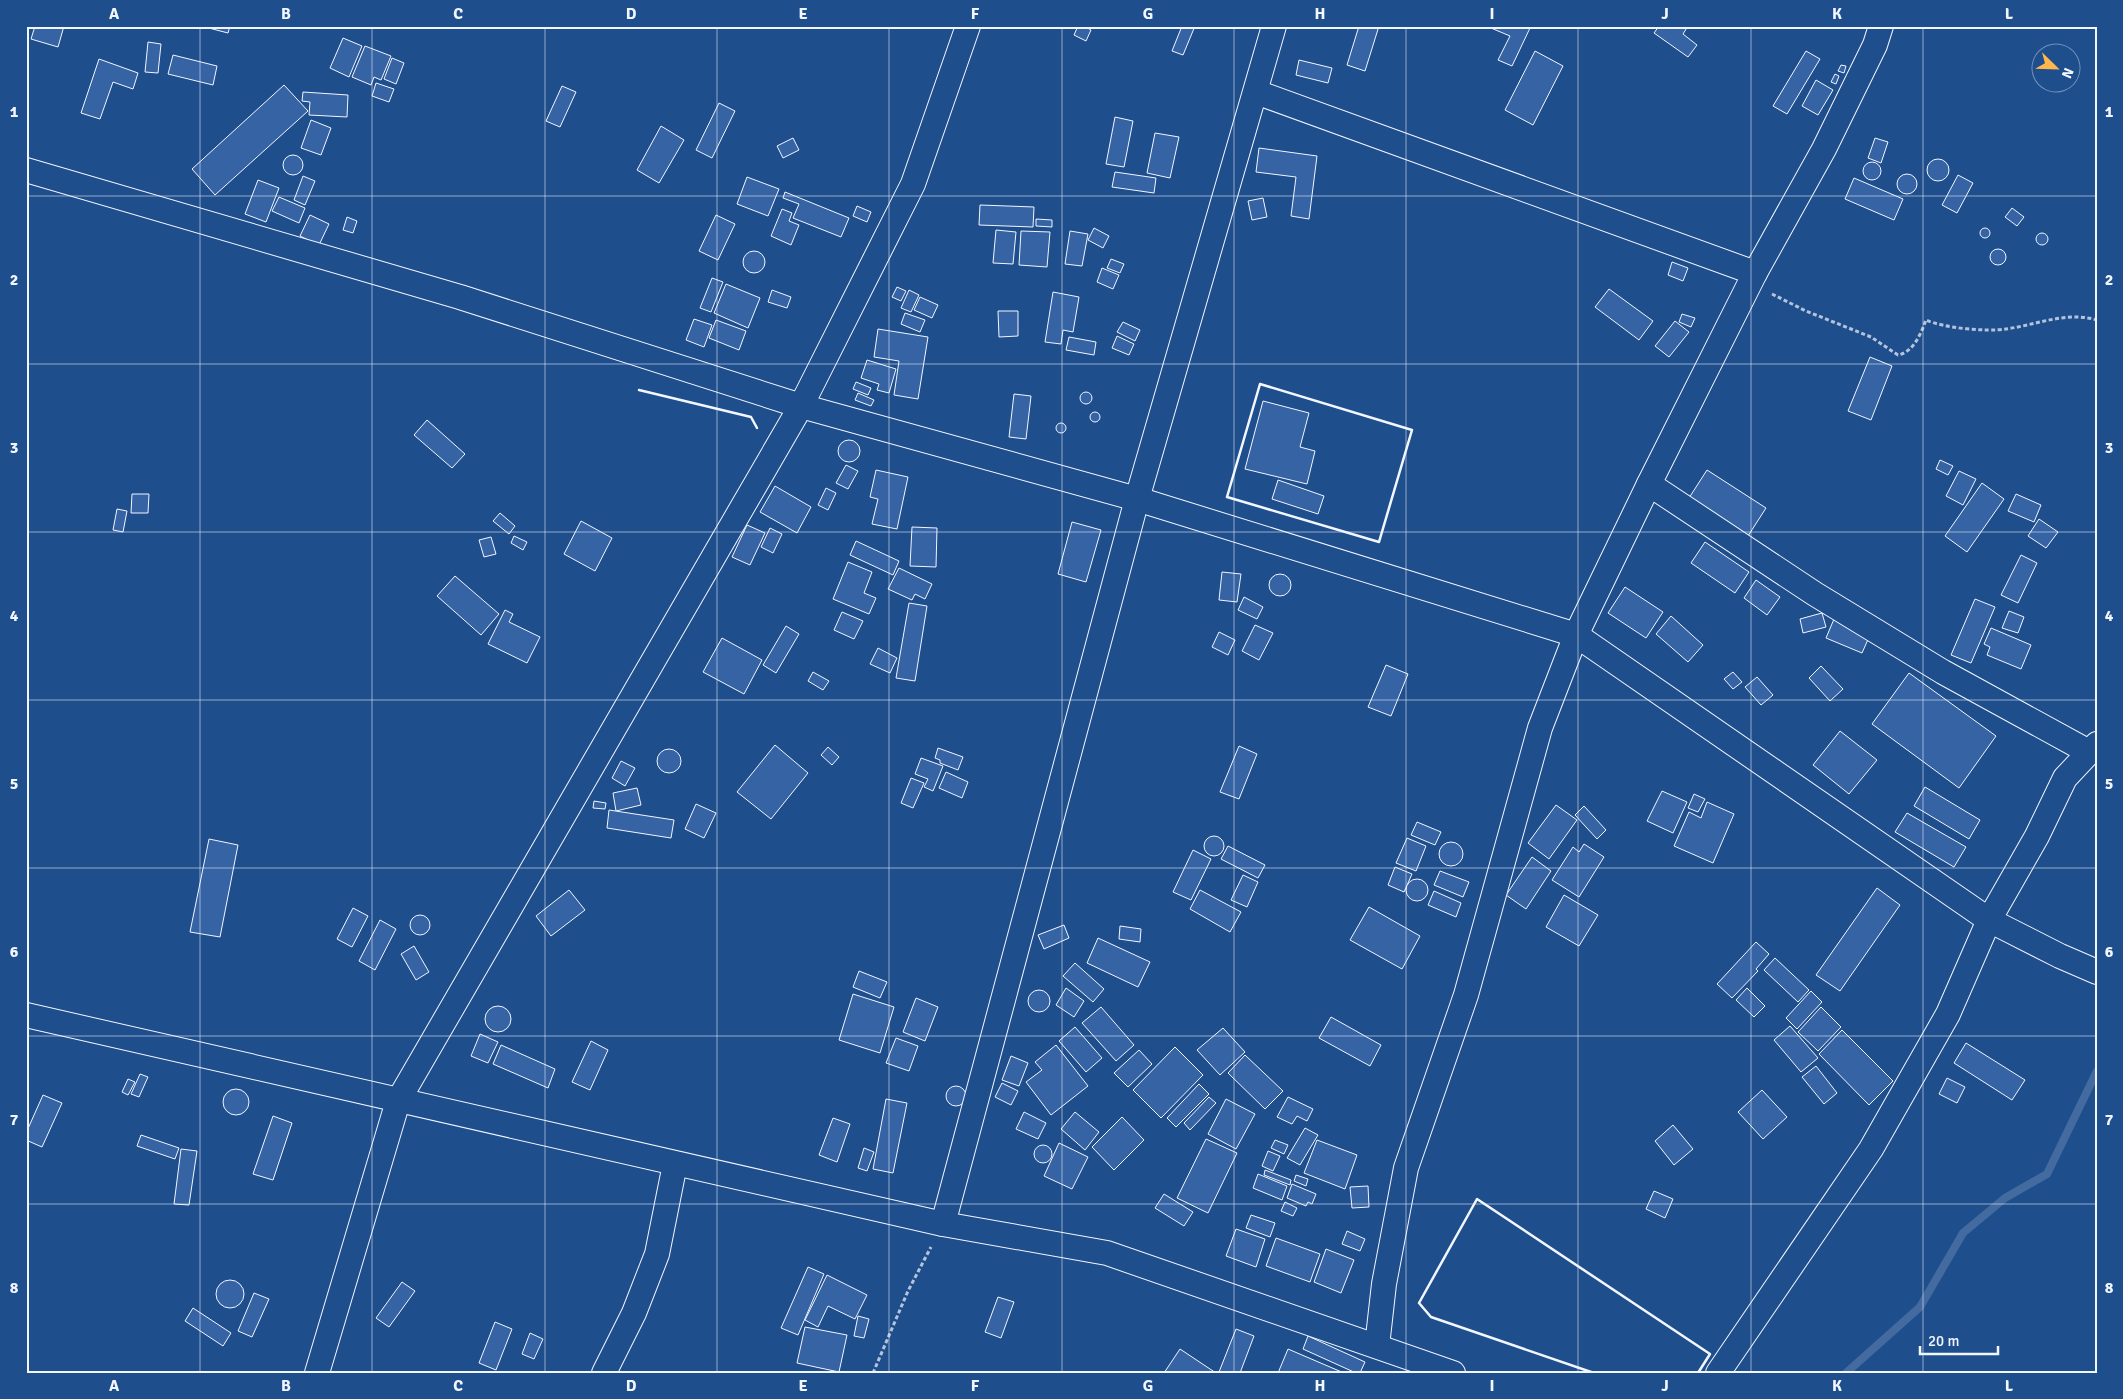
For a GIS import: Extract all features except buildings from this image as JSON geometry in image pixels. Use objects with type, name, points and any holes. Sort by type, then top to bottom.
[{"type":"street","points":[[317,1373],[398,1101],[801,406],[913,184],[968,26]]},
{"type":"street","points":[[943,1224],[1137,499],[1274,26]]},
{"type":"street","points":[[1377,1346],[1384,1284],[1406,1168],[1466,995],[1540,728],[1576,635],[1649,484],[1755,273],[1824,149],[1875,45],[1881,26]]},
{"type":"street","points":[[1256,92],[1755,273]]},
{"type":"street","points":[[26,170],[460,297],[801,406],[1137,499],[1576,635],[1990,920],[2060,956],[2097,972]]},
{"type":"street","points":[[1649,484],[1815,594],[1927,662],[2093,748],[2065,778],[2037,836],[1990,920],[1948,1014],[1871,1149],[1718,1373]]},
{"type":"street","points":[[26,1015],[943,1224],[1107,1253],[1453,1373]]},
{"type":"street","points":[[604,1373],[634,1312],[658,1254],[676,1164]]},
{"type":"path","points":[[1755,273],[1754,281],[1760,289],[1806,311],[1870,337],[1898,354],[1910,349],[1920,335],[1926,320],[1933,323],[1969,328],[2005,330],[2065,317],[2097,320]]},
{"type":"path","points":[[873,1373],[908,1291],[943,1224]]},
{"type":"waterway","points":[[1846,1373],[1920,1307],[1963,1233],[2005,1198],[2047,1174],[2097,1071]]},
{"type":"wall","points":[[1260,384],[1412,430],[1379,542],[1227,497],[1260,384]]},
{"type":"wall","points":[[639,390],[751,417],[757,428]]},
{"type":"wall","points":[[1594,1373],[1431,1317],[1419,1303],[1477,1199],[1710,1354],[1698,1373]]}]
